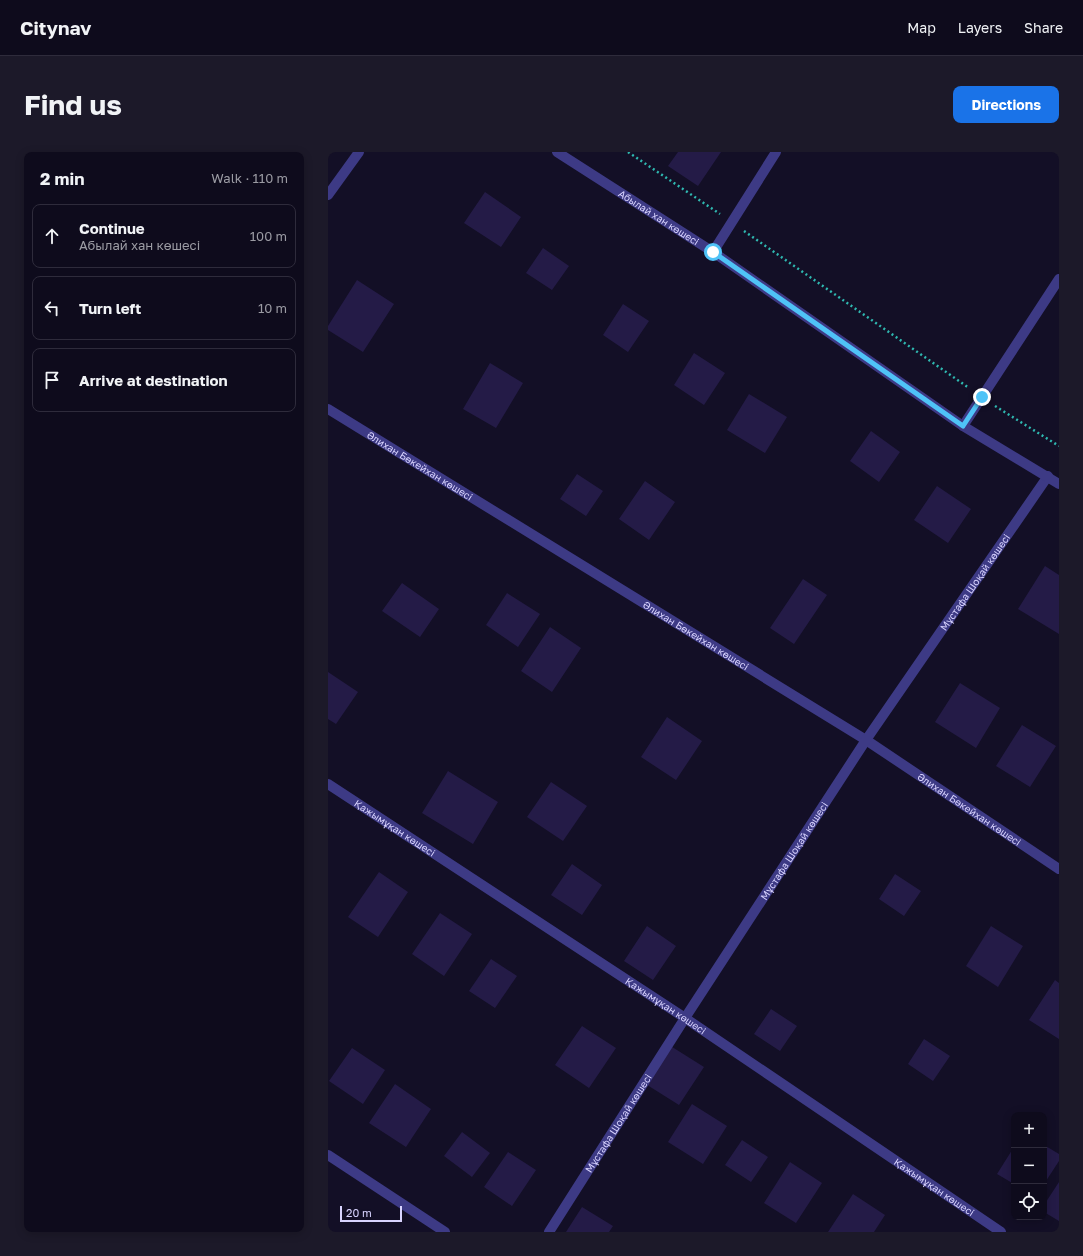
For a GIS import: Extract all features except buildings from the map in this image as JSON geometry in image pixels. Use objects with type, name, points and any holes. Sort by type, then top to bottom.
[{"type":"street","points":[[328,196],[359,152]]},
{"type":"street","name":"Абылай хан көшесі","points":[[557,152],[713,252],[963,426],[1059,484]]},
{"type":"street","points":[[713,252],[776,152]]},
{"type":"street","points":[[963,426],[1059,280]]},
{"type":"street","name":"Әлихан Бөкейхан көшесі","points":[[328,409],[866,740],[1059,869]]},
{"type":"street","name":"Мұстафа Шоқай көшесі","points":[[549,1232],[685,1018],[866,740],[1048,476]]},
{"type":"street","name":"Қажымұқан көшесі","points":[[328,784],[685,1018],[1001,1232]]},
{"type":"street","points":[[328,1155],[445,1232]]},
{"type":"path","points":[[628,152],[732,222],[982,397],[1059,446]]},
{"type":"route","points":[[713,252],[963,426],[982,397]]}]
